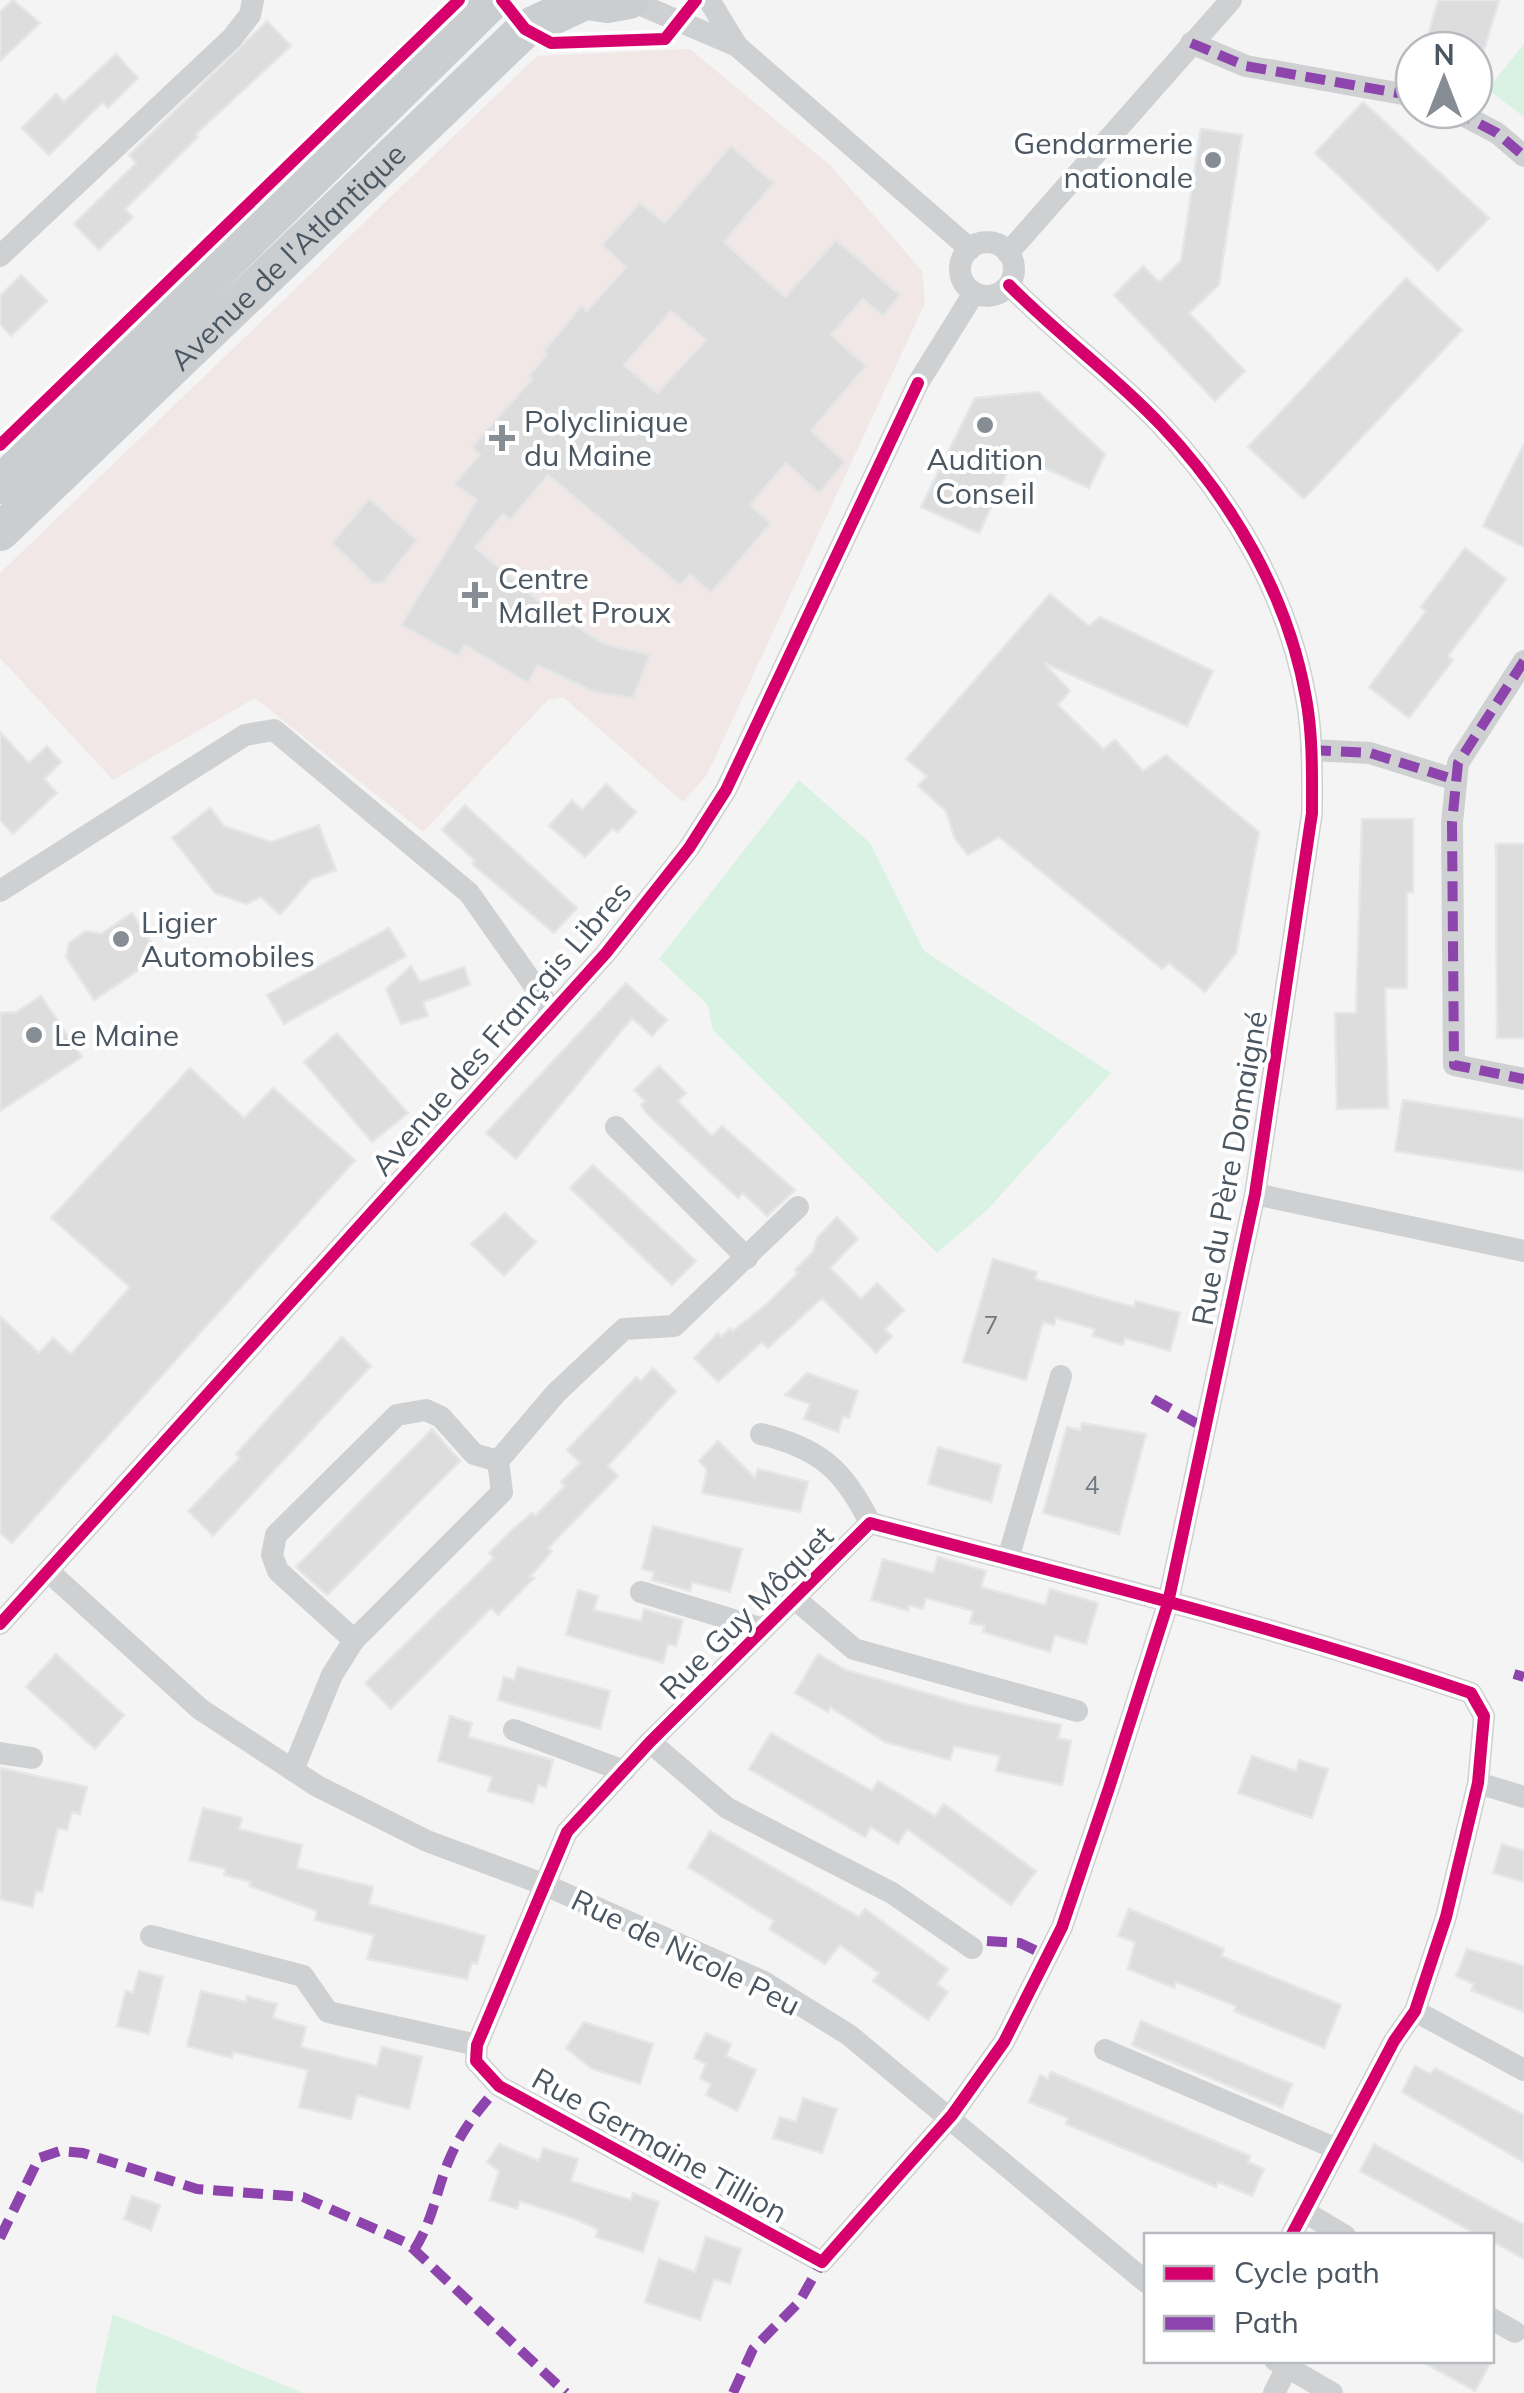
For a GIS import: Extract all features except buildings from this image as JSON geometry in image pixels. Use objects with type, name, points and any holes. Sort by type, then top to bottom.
[{"type":"main road","name":"Avenue de l'Atlantique","points":[[0,485],[493,0]]},
{"type":"main road","points":[[583,1],[629,0]]},
{"type":"main road","name":"Avenue de l'Atlantique","points":[[0,532],[525,29],[583,1]]},
{"type":"street","points":[[0,256],[232,38],[250,15],[253,0]]},
{"type":"street","points":[[629,0],[737,46]]},
{"type":"street","points":[[709,0],[737,46],[970,249]]},
{"type":"street","points":[[1008,253],[1231,0]]},
{"type":"street","points":[[1191,42],[1246,66],[1394,92]]},
{"type":"street","points":[[1493,130],[1524,156]]},
{"type":"street","points":[[986,243],[1008,253],[1014,268],[1009,285],[997,294],[974,293],[960,272],[970,249],[986,243]]},
{"type":"street","name":"Rue du Père Domaigné","points":[[952,2116],[1004,2042],[1062,1926],[1168,1604],[1255,1194],[1312,813],[1306,697],[1261,564],[1221,496],[1158,422],[1009,285]]},
{"type":"street","name":"Avenue des Français Libres","points":[[0,1624],[554,1012],[689,848],[726,790],[918,383],[974,293]]},
{"type":"street","points":[[1524,660],[1458,763],[1452,823],[1454,1065],[1524,1079]]},
{"type":"street","points":[[0,891],[245,736],[274,730],[469,893],[554,1012]]},
{"type":"street","points":[[1311,750],[1370,754],[1456,780]]},
{"type":"street","points":[[616,1128],[747,1258]]},
{"type":"street","points":[[1255,1194],[1524,1251]]},
{"type":"street","points":[[293,1770],[332,1674],[354,1640],[502,1492],[498,1461],[556,1393],[624,1330],[674,1326],[798,1208]]},
{"type":"street","points":[[1008,1559],[1061,1376]]},
{"type":"street","points":[[354,1640],[278,1571],[272,1555],[276,1534],[398,1415],[426,1410],[441,1417],[474,1454],[498,1461]]},
{"type":"street","name":"Rue Guy Môquet","points":[[761,1434],[806,1445],[854,1490],[870,1523],[1168,1604],[1253,1622],[1472,1692],[1484,1716],[1478,1784],[1446,1916],[1415,2011],[1293,2233]]},
{"type":"street","name":"Rue Guy Môquet","points":[[544,1884],[567,1832],[650,1742],[870,1523]]},
{"type":"street","name":"Rue de Nicole Peu","points":[[48,1572],[200,1709],[293,1770],[427,1842],[544,1884],[764,1982],[849,2035],[952,2116],[1042,2200],[1144,2280]]},
{"type":"street","name":"Rue Guy Môquet","points":[[641,1592],[763,1629]]},
{"type":"street","name":"Rue Guy Môquet","points":[[794,1598],[854,1649],[1077,1711]]},
{"type":"street","points":[[514,1730],[624,1771]]},
{"type":"street","points":[[650,1742],[726,1808],[892,1893],[972,1948]]},
{"type":"street","points":[[0,1753],[32,1758]]},
{"type":"street","points":[[1478,1784],[1524,1797]]},
{"type":"street","points":[[151,1936],[303,1976],[328,2012],[477,2045],[544,1884]]},
{"type":"street","points":[[1415,2011],[1524,2070]]},
{"type":"street","name":"Rue Germaine Tillion","points":[[477,2045],[476,2061],[498,2086],[822,2262],[952,2116]]},
{"type":"street","points":[[1106,2050],[1338,2149]]},
{"type":"street","points":[[1304,2212],[1341,2233]]},
{"type":"street","points":[[1494,2320],[1515,2332]]},
{"type":"street","points":[[1274,2393],[1281,2364],[1332,2393]]},
{"type":"shaded area","name":"Polyclinique du Maine","points":[[690,49],[830,165],[922,271],[925,303],[707,775],[683,802],[563,697],[548,700],[423,832],[255,698],[113,780],[0,658],[0,573],[537,56]]},
{"type":"green space","points":[[1524,44],[1524,117],[1494,94],[1494,82]]},
{"type":"green space","points":[[799,780],[870,843],[924,951],[1111,1073],[987,1210],[937,1253],[713,1030],[708,1005],[659,959]]},
{"type":"green space","points":[[113,2314],[303,2393],[95,2393]]},
{"type":"marked path","points":[[1191,43],[1246,66],[1394,92]]},
{"type":"marked path","points":[[1491,130],[1524,156]]},
{"type":"marked path","points":[[1524,661],[1458,763],[1452,823],[1454,1065],[1524,1079]]},
{"type":"marked path","points":[[1311,750],[1370,753],[1456,780]]},
{"type":"marked path","points":[[1153,1399],[1205,1428]]},
{"type":"marked path","points":[[1514,1674],[1524,1677]]},
{"type":"marked path","points":[[987,1941],[1020,1943],[1047,1956]]},
{"type":"marked path","points":[[414,2250],[426,2228],[454,2149],[499,2086]]},
{"type":"marked path","points":[[0,2238],[39,2158],[60,2151],[83,2153],[197,2189],[303,2197],[407,2243],[566,2393]]},
{"type":"marked path","points":[[733,2393],[753,2349],[799,2302],[822,2262]]},
{"type":"cycle path","points":[[0,445],[459,0]]},
{"type":"cycle path","points":[[502,0],[525,29],[551,43],[665,39],[696,0]]},
{"type":"cycle path","points":[[1009,285],[1143,407],[1211,485],[1271,586],[1298,660],[1308,712],[1312,813],[1255,1194],[1168,1602]]},
{"type":"cycle path","points":[[0,1624],[606,953],[689,848],[726,790],[918,383]]},
{"type":"cycle path","points":[[870,1523],[1168,1602],[1062,1927],[1004,2042],[952,2115],[822,2262],[499,2086],[476,2061],[477,2045],[567,1832],[650,1742],[870,1523]]},
{"type":"cycle path","points":[[1168,1602],[1471,1693],[1484,1716],[1478,1783],[1446,1917],[1415,2011],[1394,2041],[1293,2233]]},
{"type":"place","name":"Gendarmerie nationale","points":[[1213,160]]},
{"type":"place","name":"Audition Conseil","points":[[985,425]]},
{"type":"place","name":"Polyclinique du Maine","points":[[502,438]]},
{"type":"place","name":"Centre Mallet Proux","points":[[475,595]]},
{"type":"place","name":"Ligier Automobiles","points":[[121,939]]},
{"type":"place","name":"Le Maine","points":[[34,1035]]}]
